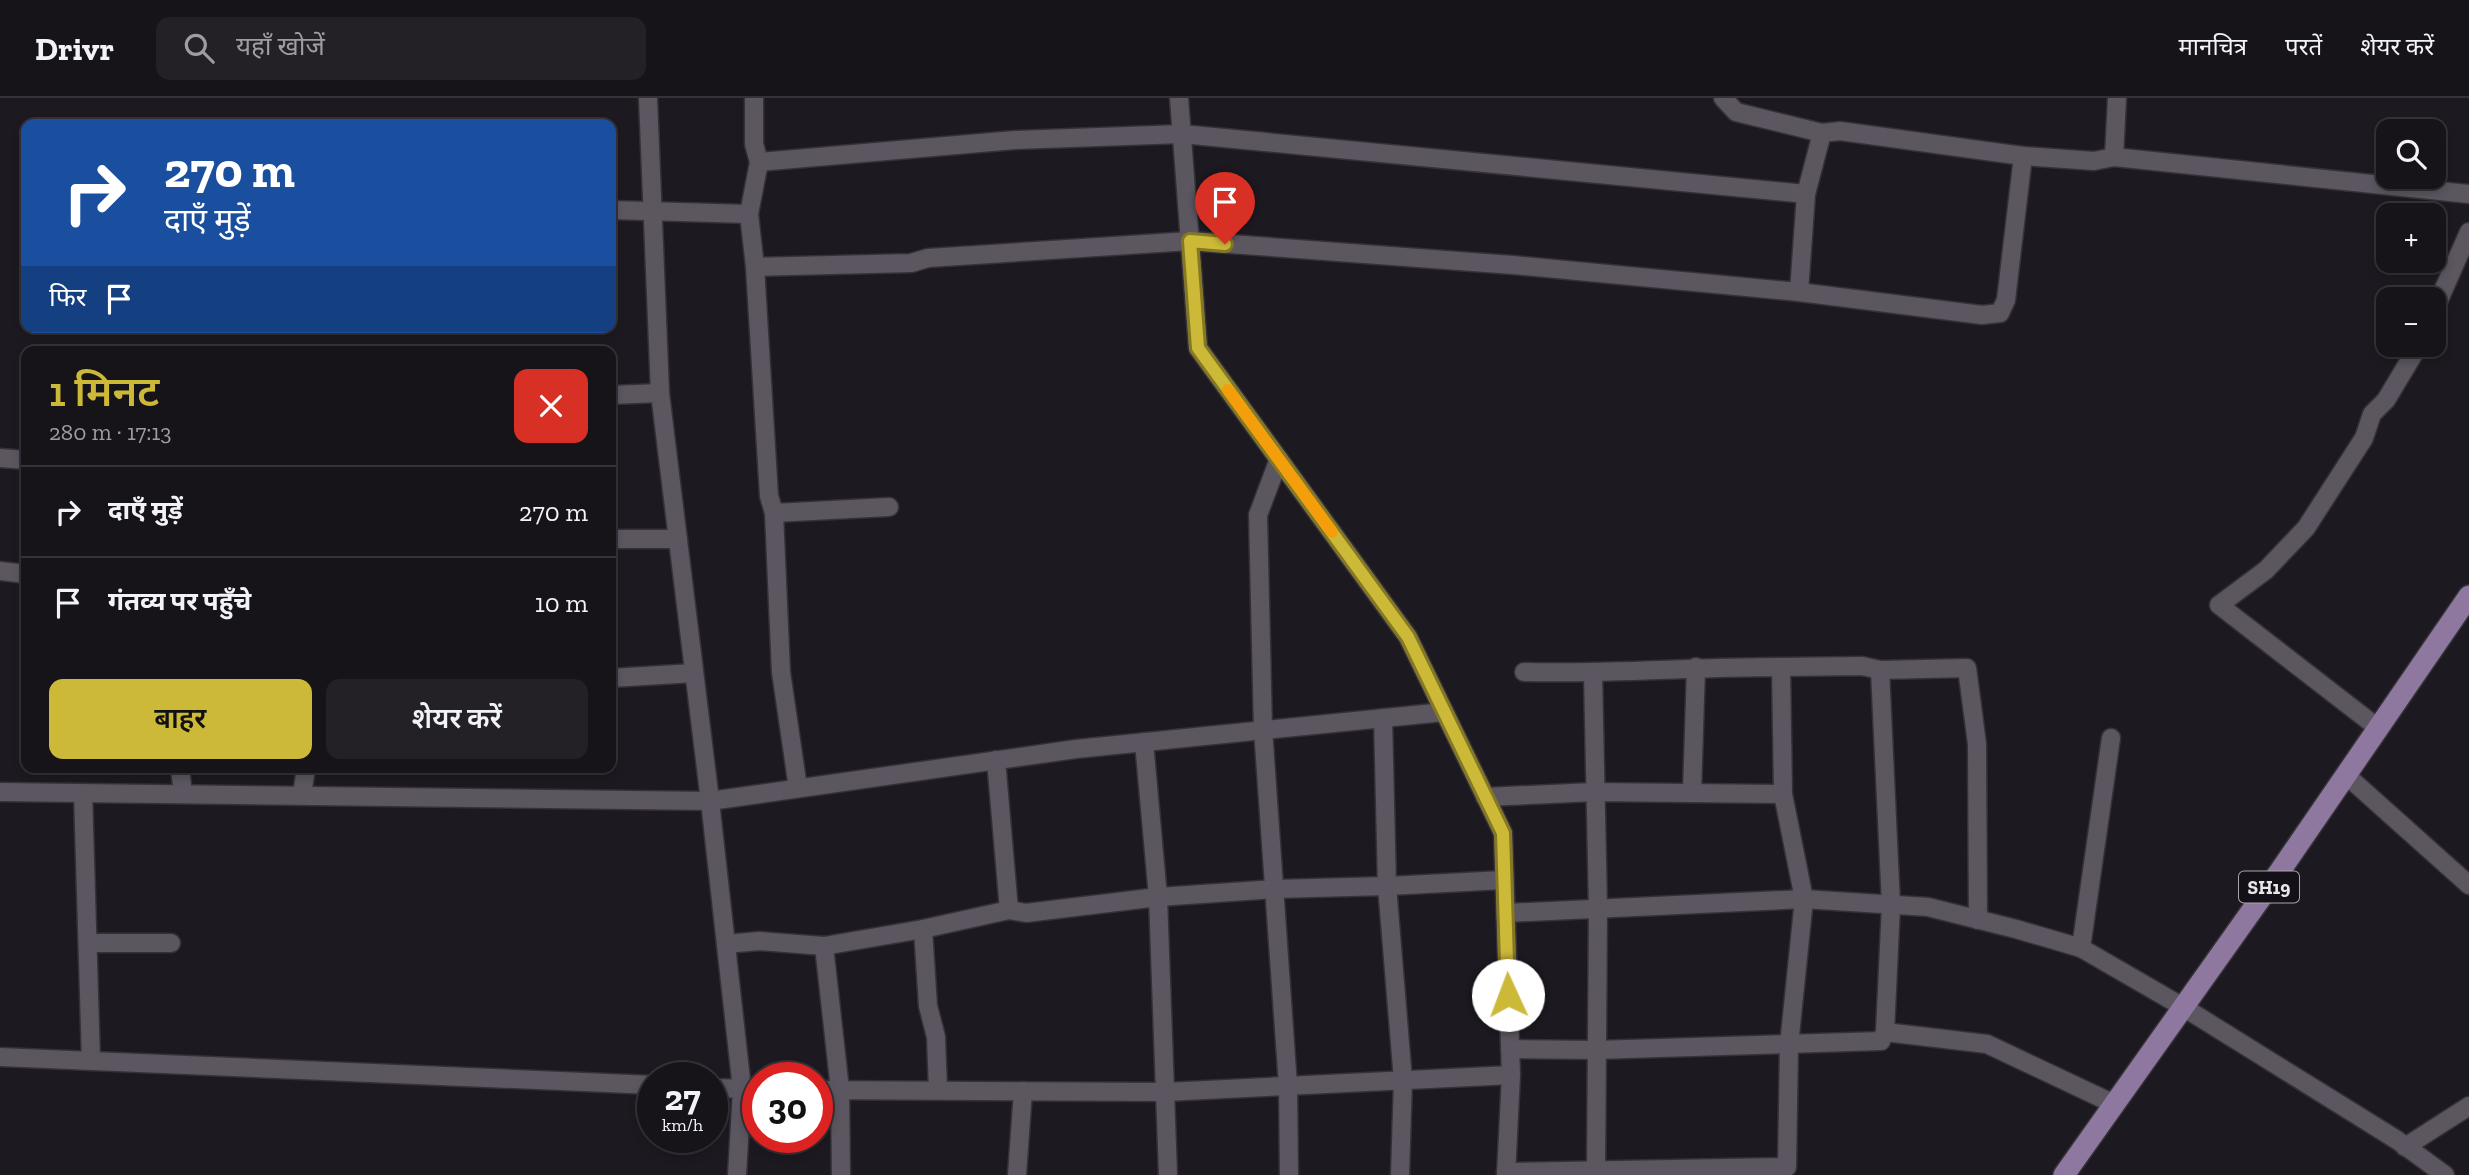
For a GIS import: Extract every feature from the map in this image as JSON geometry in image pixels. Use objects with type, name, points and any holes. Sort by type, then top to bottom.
[{"type":"main road","name":"SH19","points":[[2063,1175],[2465,609]]},
{"type":"street","points":[[648,98],[660,393],[726,944],[746,1062]]},
{"type":"street","points":[[754,98],[754,144],[759,162],[749,214],[755,267],[769,496],[774,513],[781,672],[798,788]]},
{"type":"street","points":[[1179,98],[1198,348],[1408,637],[1503,833],[1511,1076],[1506,1173],[1787,1167],[1789,1045],[1804,899],[1783,794],[1781,667]]},
{"type":"street","points":[[1723,98],[1736,112],[1822,133],[1840,131],[2023,156],[2094,161],[2114,157],[2469,194]]},
{"type":"street","points":[[2114,157],[2117,98]]},
{"type":"street","points":[[1799,292],[1805,194],[1822,133]]},
{"type":"street","points":[[759,162],[1015,140],[1182,134],[1805,194]]},
{"type":"street","points":[[755,267],[911,263],[928,258],[1190,241],[1513,265],[1799,292],[1982,315],[2000,313],[2006,300],[2023,156]]},
{"type":"street","points":[[616,209],[749,214]]},
{"type":"street","points":[[2444,287],[2469,232]]},
{"type":"street","points":[[2378,728],[2219,606],[2266,570],[2306,528],[2364,438],[2372,414],[2386,400],[2412,357]]},
{"type":"street","points":[[616,395],[660,393]]},
{"type":"street","points":[[0,458],[21,460]]},
{"type":"street","points":[[1279,459],[1258,515],[1265,730],[1288,1086],[1290,1175]]},
{"type":"street","points":[[774,513],[889,508]]},
{"type":"street","points":[[616,539],[678,540]]},
{"type":"street","points":[[0,571],[21,573]]},
{"type":"street","points":[[1524,672],[1593,673],[1696,667],[1862,666],[1880,670],[1967,668],[1977,744],[1978,920]]},
{"type":"street","points":[[1692,793],[1696,667]]},
{"type":"street","points":[[1510,1049],[1596,1050],[1881,1041],[1885,1032],[1891,905],[1880,670]]},
{"type":"street","points":[[616,678],[694,673]]},
{"type":"street","points":[[1593,673],[1598,909],[1596,1170]]},
{"type":"street","points":[[0,792],[710,800],[1144,742],[1444,712]]},
{"type":"street","points":[[1383,718],[1387,886],[1403,1080],[1400,1175]]},
{"type":"street","points":[[2081,948],[2111,738]]},
{"type":"street","points":[[1144,742],[1158,897],[1168,1175]]},
{"type":"street","points":[[996,760],[1009,910]]},
{"type":"street","points":[[181,773],[183,794]]},
{"type":"street","points":[[302,795],[305,773]]},
{"type":"street","points":[[2346,775],[2469,885]]},
{"type":"street","points":[[1485,796],[1594,792],[1783,794]]},
{"type":"street","points":[[83,793],[91,1061]]},
{"type":"street","points":[[726,944],[760,941],[824,946],[923,929],[1009,910],[1026,913],[1158,897],[1275,889],[1504,880]]},
{"type":"street","points":[[1506,913],[1804,899],[1928,908],[2081,948],[2183,1007],[2445,1175]]},
{"type":"street","points":[[923,929],[928,1006],[936,1037],[939,1090]]},
{"type":"street","points":[[88,943],[171,943]]},
{"type":"street","points":[[824,946],[840,1090],[841,1175]]},
{"type":"street","points":[[1885,1032],[1987,1044],[2114,1104]]},
{"type":"street","points":[[0,1057],[637,1084]]},
{"type":"street","points":[[833,1090],[1165,1091],[1511,1076]]},
{"type":"street","points":[[1017,1175],[1023,1091]]},
{"type":"street","points":[[2405,1147],[2469,1106]]},
{"type":"street","points":[[737,1175],[742,1142]]},
{"type":"slow traffic","points":[[1228,390],[1332,532]]},
{"type":"route","points":[[1225,244],[1190,241],[1198,348],[1408,637],[1503,833],[1508,995]]}]
